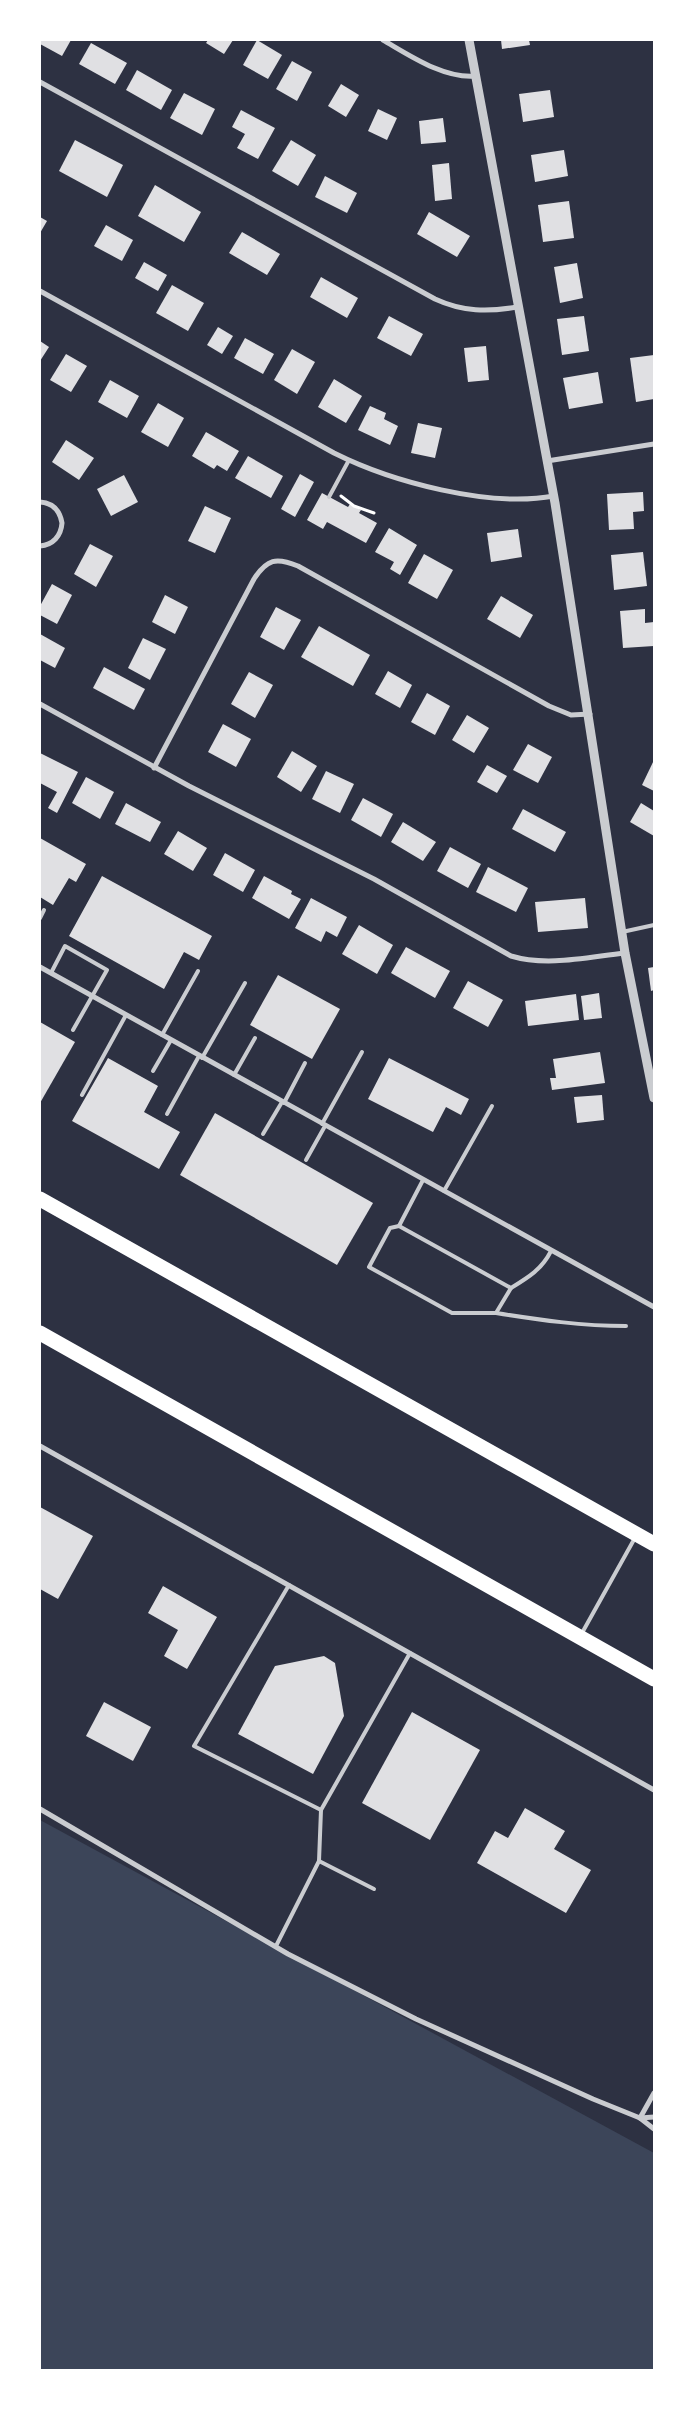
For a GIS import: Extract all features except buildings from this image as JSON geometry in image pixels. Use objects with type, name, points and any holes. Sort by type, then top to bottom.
[{"type":"highway","points":[[40,1199],[654,1544]]},
{"type":"highway","points":[[40,1333],[654,1679]]},
{"type":"street","points":[[383,40],[446,71],[461,76],[476,76]]},
{"type":"street","points":[[469,40],[517,307],[554,496],[590,714],[622,932],[654,1098]]},
{"type":"street","points":[[40,82],[435,299],[460,308],[477,311],[517,307]]},
{"type":"street","points":[[40,291],[349,460],[387,475],[485,497],[519,499],[554,496]]},
{"type":"street","points":[[547,461],[654,444]]},
{"type":"street","points":[[40,502],[55,508],[60,515],[62,524],[56,539],[45,546],[40,546]]},
{"type":"street","points":[[154,768],[254,579],[264,565],[278,560],[298,566],[549,706],[571,715],[590,714]]},
{"type":"street","points":[[40,704],[154,768],[374,879],[510,956],[532,960],[558,961],[626,952]]},
{"type":"street","points":[[40,967],[654,1307]]},
{"type":"street","points":[[645,1056],[654,1080]]},
{"type":"street","points":[[40,1446],[654,1790]]},
{"type":"street","points":[[40,1809],[276,1946],[416,2019],[593,2099],[640,2118],[654,2129]]},
{"type":"street","points":[[640,2118],[654,2093]]},
{"type":"street","points":[[640,2118],[654,2117]]},
{"type":"lane","points":[[329,497],[349,460]]},
{"type":"lane","points":[[40,918],[44,910]]},
{"type":"lane","points":[[622,932],[654,925]]},
{"type":"lane","points":[[51,973],[66,946],[107,970],[74,1030]]},
{"type":"lane","points":[[162,1035],[198,971]]},
{"type":"lane","points":[[166,1114],[245,983]]},
{"type":"lane","points":[[82,1095],[126,1015]]},
{"type":"lane","points":[[234,1075],[255,1038]]},
{"type":"lane","points":[[153,1071],[171,1040]]},
{"type":"lane","points":[[306,1160],[362,1052]]},
{"type":"lane","points":[[263,1134],[305,1063]]},
{"type":"lane","points":[[444,1192],[492,1106]]},
{"type":"lane","points":[[399,1226],[423,1180]]},
{"type":"lane","points":[[511,1288],[399,1226],[390,1228],[369,1267],[452,1313],[496,1313],[590,1326],[626,1326]]},
{"type":"lane","points":[[496,1313],[511,1288],[539,1269],[552,1251]]},
{"type":"lane","points":[[580,1637],[637,1534]]},
{"type":"lane","points":[[289,1586],[194,1746],[321,1810]]},
{"type":"lane","points":[[276,1946],[320,1861],[321,1810],[410,1653]]},
{"type":"lane","points":[[320,1861],[374,1889]]},
{"type":"path","points":[[340,495],[354,506],[374,513]]},
{"type":"shaded area","points":[[40,1820],[654,2153],[654,2370],[40,2370]]}]
